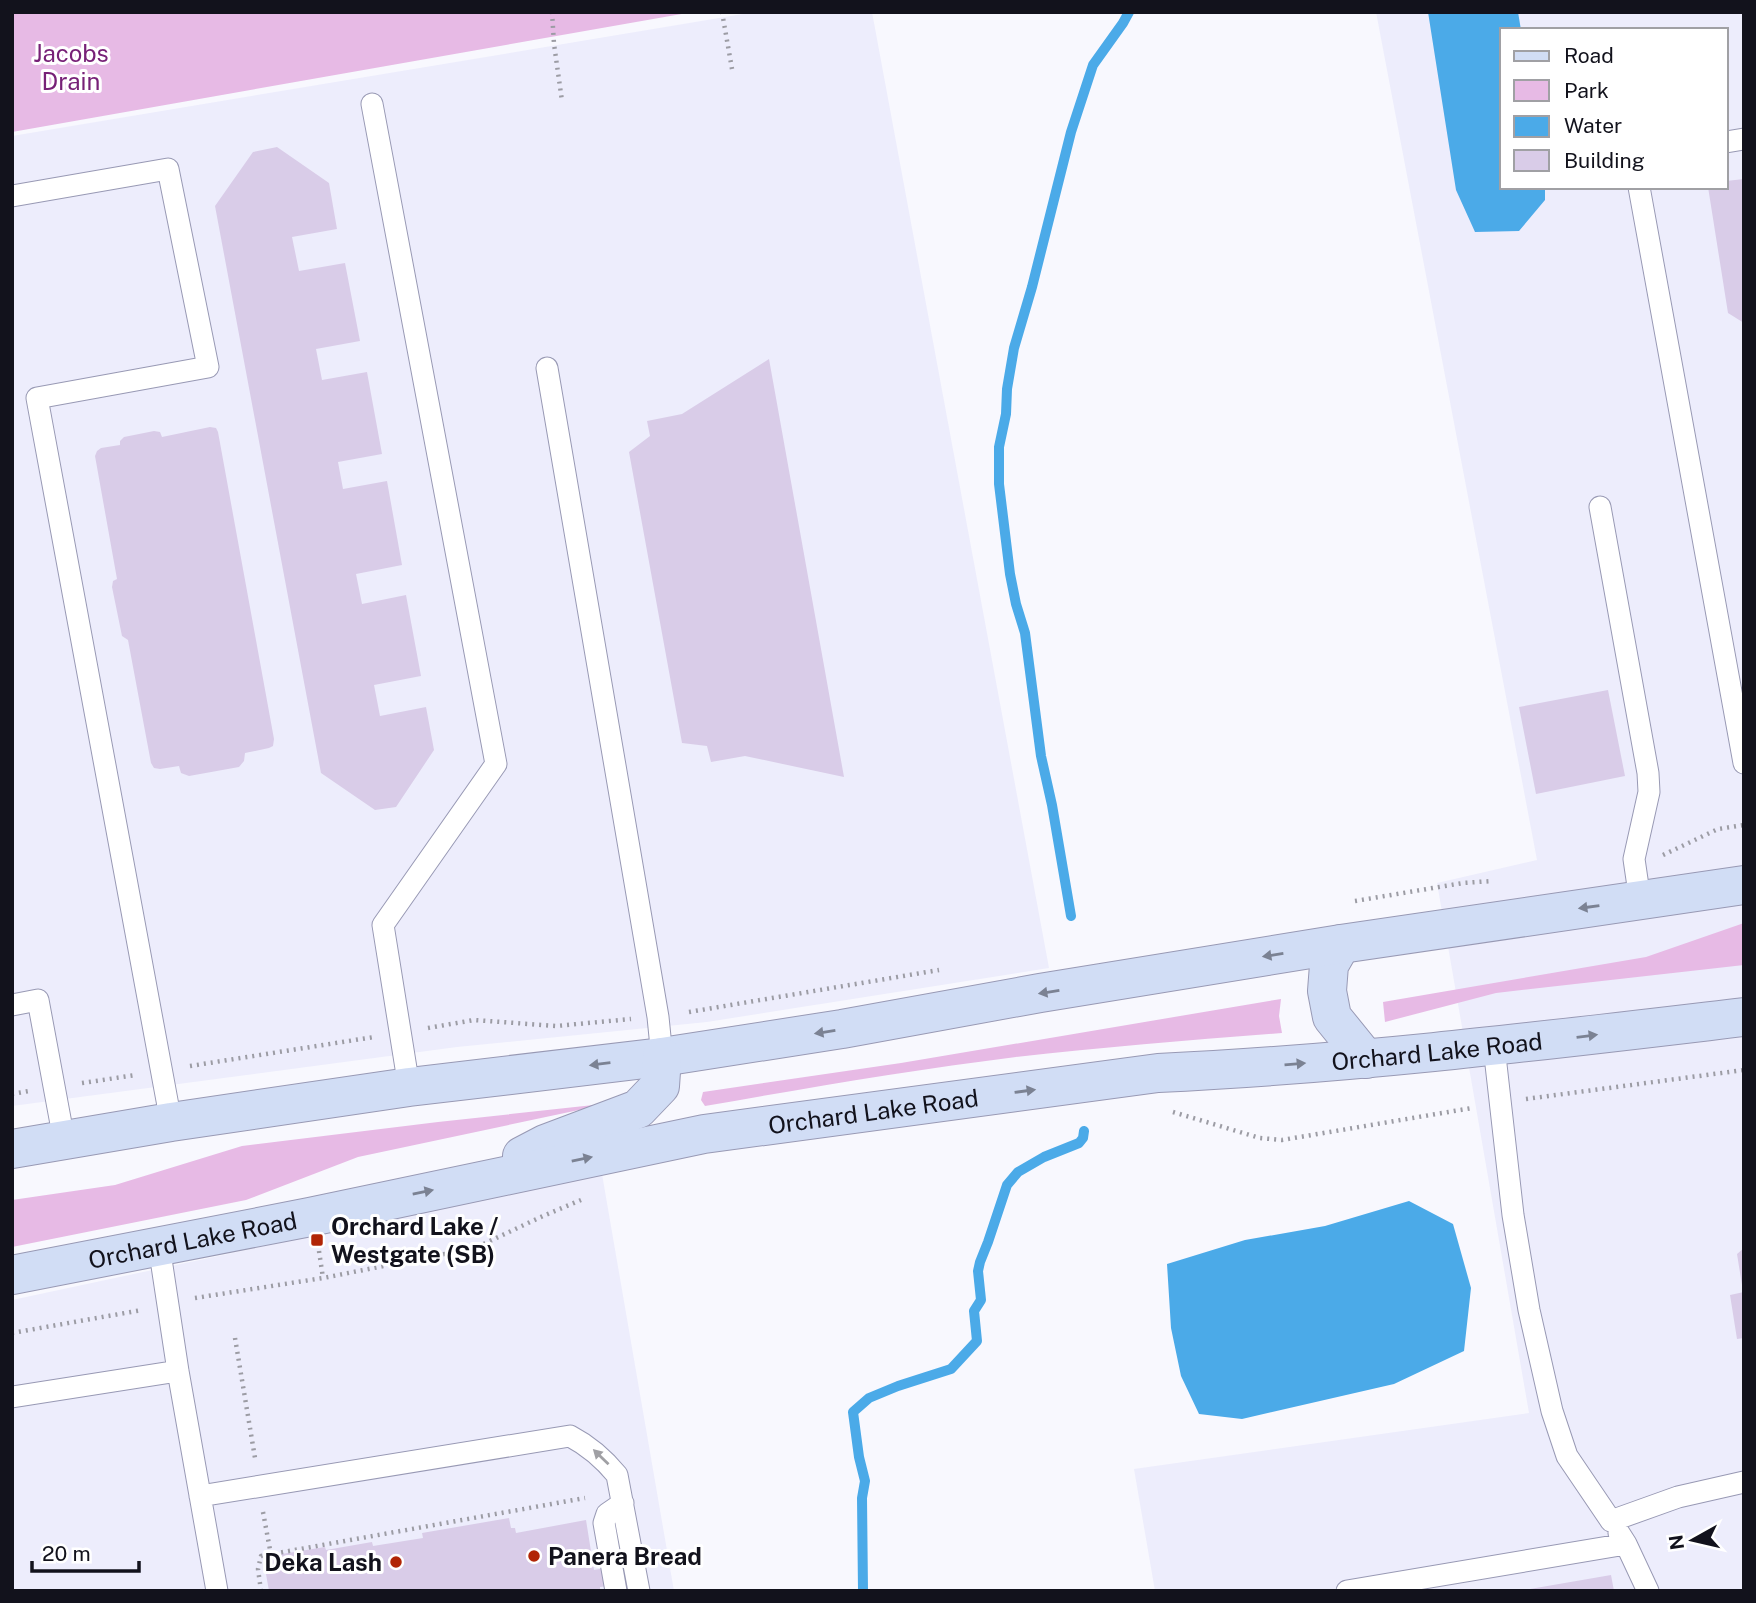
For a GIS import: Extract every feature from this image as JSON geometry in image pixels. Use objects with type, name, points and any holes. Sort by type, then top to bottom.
[{"type":"main road","points":[[12,1149],[409,1087],[663,1057],[842,1030],[1040,993],[1340,944],[1744,886]]},
{"type":"main road","points":[[1340,944],[1329,965],[1327,991],[1332,1017],[1366,1059]]},
{"type":"main road","name":"Orchard Lake Road","points":[[12,1275],[467,1184],[704,1133],[1158,1073],[1227,1070],[1494,1047],[1744,1017]]},
{"type":"main road","points":[[467,1184],[545,1144],[638,1109],[660,1086],[663,1057]]},
{"type":"lane","points":[[372,104],[496,764],[383,925],[409,1087]]},
{"type":"lane","points":[[12,196],[168,169],[208,367],[37,398],[172,1122]]},
{"type":"lane","points":[[1639,189],[1744,763]]},
{"type":"lane","points":[[547,368],[663,1057]]},
{"type":"lane","points":[[1600,507],[1648,772],[1649,792],[1634,859],[1640,900]]},
{"type":"lane","points":[[12,1005],[38,1000],[64,1140]]},
{"type":"lane","points":[[1494,1047],[1513,1215],[1529,1310],[1552,1411],[1567,1456],[1626,1544],[1648,1591]]},
{"type":"lane","points":[[159,1246],[217,1591]]},
{"type":"lane","points":[[12,1397],[178,1371]]},
{"type":"lane","points":[[200,1496],[570,1436],[589,1446],[617,1475],[639,1591]]},
{"type":"lane","points":[[1611,1521],[1678,1497],[1744,1482]]},
{"type":"lane","points":[[616,1591],[604,1523],[607,1514],[622,1497]]},
{"type":"lane","points":[[1347,1591],[1626,1544]]},
{"type":"path","points":[[552,12],[562,101]]},
{"type":"path","points":[[722,12],[732,69]]},
{"type":"path","points":[[1634,859],[1667,854],[1718,829],[1744,825]]},
{"type":"path","points":[[1354,901],[1463,883],[1496,881]]},
{"type":"path","points":[[12,1094],[474,1020],[556,1026],[658,1017],[945,969]]},
{"type":"path","points":[[1171,1111],[1260,1138],[1282,1140],[1500,1103],[1744,1070]]},
{"type":"path","points":[[12,1333],[475,1248],[590,1197]]},
{"type":"path","points":[[317,1240],[323,1278]]},
{"type":"path","points":[[235,1338],[271,1555]]},
{"type":"path","points":[[261,1591],[258,1569],[261,1556],[622,1497]]},
{"type":"shaded area","points":[[755,12],[872,12],[1049,968],[707,1022],[457,1047],[12,1106],[12,136]]},
{"type":"shaded area","points":[[1376,12],[1744,12],[1744,1591],[1155,1591],[1134,1469],[1529,1413],[1437,883],[1537,860]]},
{"type":"shaded area","points":[[602,1174],[674,1591],[12,1591],[12,1300]]},
{"type":"green space","name":"Jacobs Drain","points":[[12,12],[693,12],[12,132]]},
{"type":"green space","points":[[1744,923],[1744,965],[1496,993],[1385,1022],[1383,1002],[1646,957]]},
{"type":"green space","points":[[1281,999],[1279,1016],[1282,1033],[1016,1057],[899,1073],[705,1106],[701,1100],[703,1092],[901,1063]]},
{"type":"green space","points":[[612,1103],[358,1157],[246,1200],[12,1247],[12,1200],[115,1185],[242,1146]]},
{"type":"water","points":[[1428,12],[1518,12],[1521,28],[1500,28],[1500,189],[1545,189],[1545,200],[1519,231],[1475,232],[1456,190]]},
{"type":"water","points":[[1409,1201],[1453,1224],[1471,1288],[1464,1351],[1394,1384],[1242,1419],[1199,1414],[1181,1376],[1171,1328],[1167,1264],[1245,1240],[1325,1226]]},
{"type":"building","points":[[277,147],[329,183],[337,229],[292,237],[299,271],[345,263],[360,341],[316,349],[322,380],[367,372],[382,454],[338,462],[343,489],[387,481],[402,565],[356,574],[362,604],[406,595],[421,676],[374,685],[380,716],[426,707],[434,750],[396,807],[375,810],[321,773],[215,206],[253,152]]},
{"type":"building","points":[[1744,179],[1744,323],[1728,313],[1708,189],[1728,189],[1728,181]]},
{"type":"building","points":[[769,359],[844,777],[745,756],[711,762],[707,746],[682,743],[629,452],[650,436],[647,421],[682,414]]},
{"type":"building","points":[[216,428],[218,432],[274,739],[273,746],[269,748],[245,753],[244,761],[239,767],[189,776],[181,773],[179,766],[160,769],[154,768],[151,763],[128,640],[122,636],[112,587],[113,581],[117,579],[95,456],[101,448],[120,445],[124,437],[154,431],[160,432],[162,437]]},
{"type":"building","points":[[1608,690],[1625,776],[1536,794],[1519,707]]},
{"type":"building","points":[[1744,1248],[1744,1285],[1742,1285],[1737,1254]]},
{"type":"building","points":[[1744,1292],[1744,1338],[1737,1339],[1730,1295]]},
{"type":"building","points":[[509,1518],[511,1528],[515,1528],[516,1533],[586,1520],[594,1570],[606,1568],[609,1586],[600,1587],[600,1591],[269,1591],[263,1557],[372,1542],[373,1546],[423,1538],[422,1533]]},
{"type":"building","points":[[1611,1575],[1614,1591],[1530,1591],[1530,1589]]},
{"type":"waterway","points":[[1071,916],[1041,756],[1025,633],[1010,574],[999,484],[999,447],[1014,348],[1071,132],[1093,65],[1129,12]]},
{"type":"waterway","points":[[863,1591],[862,1498],[865,1481],[853,1412],[869,1398],[951,1369],[977,1341],[974,1311],[981,1300],[978,1271],[1007,1185],[1018,1172],[1044,1157],[1079,1143],[1084,1131]]},
{"type":"place","name":"Orchard Lake / Westgate (SB)","points":[[317,1240]]},
{"type":"place","name":"Panera Bread","points":[[534,1556]]},
{"type":"place","name":"Deka Lash","points":[[396,1562]]}]
